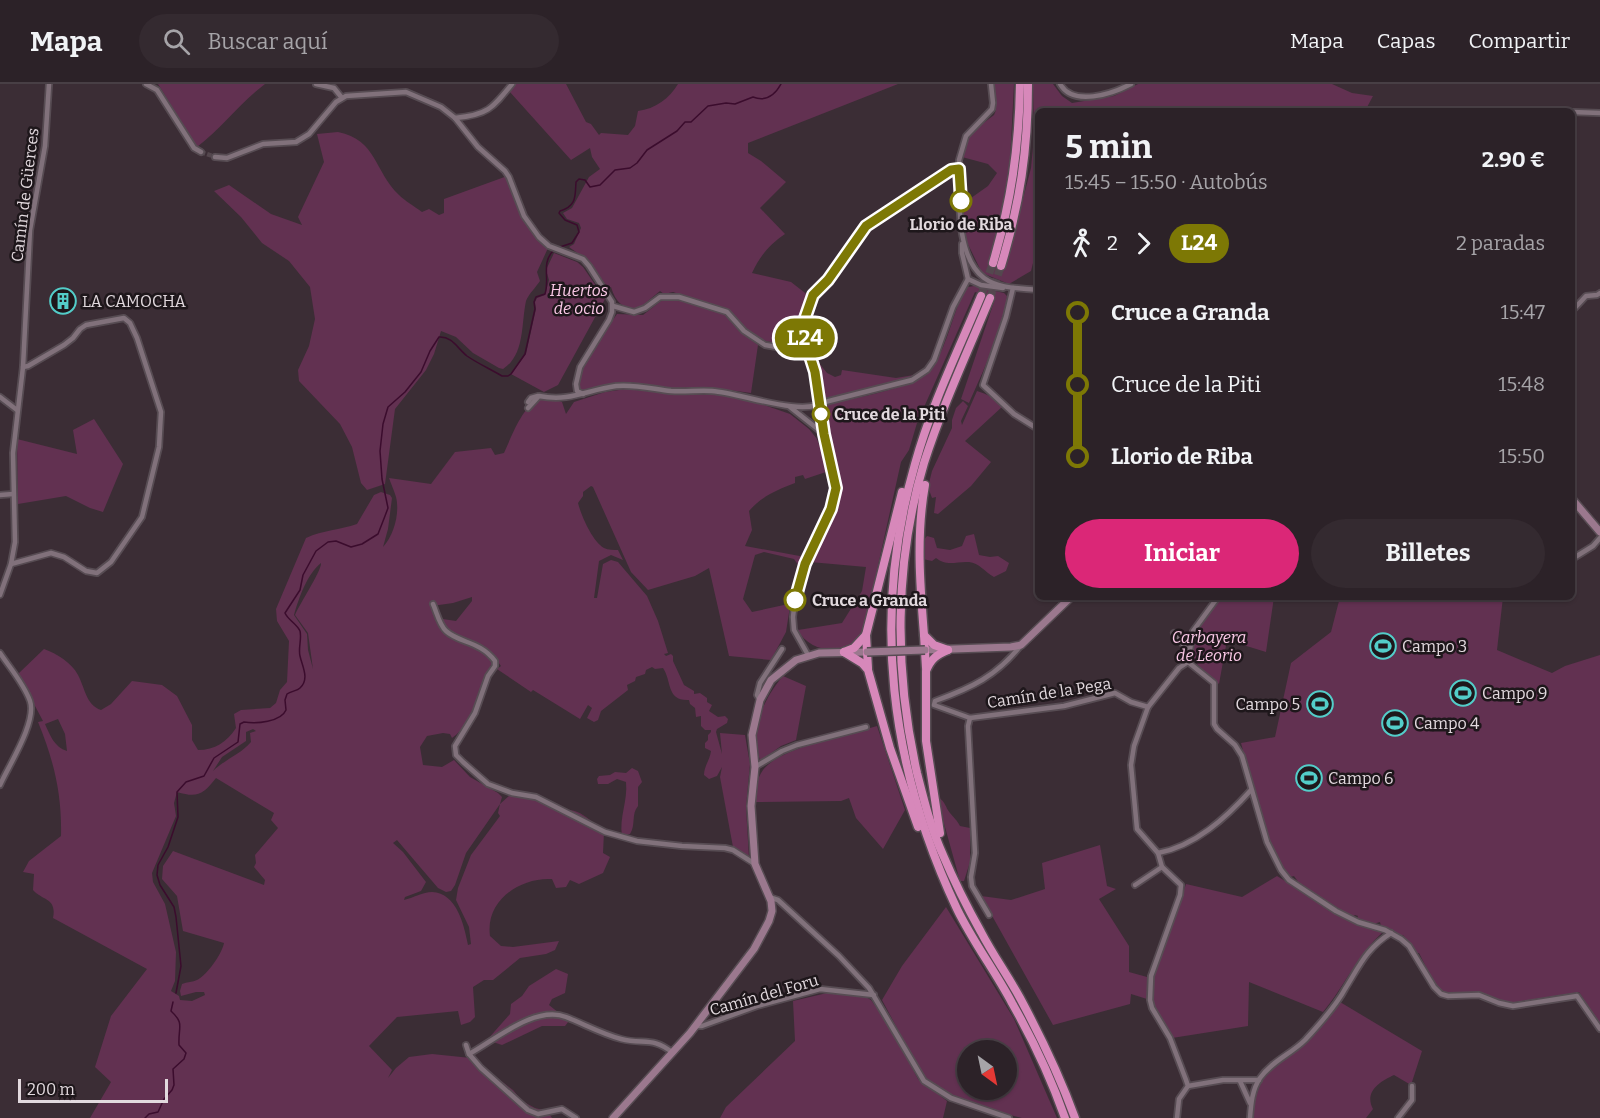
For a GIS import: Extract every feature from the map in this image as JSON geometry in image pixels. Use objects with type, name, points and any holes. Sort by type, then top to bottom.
[{"type":"highway","points":[[1020,84],[1018,152],[997,265],[1014,224],[1021,189],[1026,152],[1028,84]]},
{"type":"highway","points":[[985,297],[913,473],[896,551],[892,608],[892,674],[902,746],[915,800],[934,856],[1012,1002],[1043,1064],[1065,1118]]},
{"type":"highway","points":[[935,419],[911,462],[897,510],[866,635],[868,670],[890,748],[918,828],[941,883],[962,909],[1020,997],[1051,1060],[1075,1118]]},
{"type":"highway","points":[[935,419],[920,514],[918,553],[926,671],[926,741],[938,827],[962,909]]},
{"type":"highway","points":[[844,652],[854,648],[866,635]]},
{"type":"highway","points":[[924,636],[934,645],[948,650]]},
{"type":"highway","points":[[926,671],[930,661],[936,655],[948,650]]},
{"type":"highway","points":[[844,652],[862,663],[868,670]]},
{"type":"street","name":"Camín de Güerces","points":[[0,595],[11,564],[15,542],[13,453],[23,368],[30,230],[45,146],[49,84]]},
{"type":"street","points":[[146,84],[157,90],[194,148],[201,152]]},
{"type":"street","points":[[316,84],[334,88],[342,98]]},
{"type":"street","points":[[454,118],[480,115],[496,104],[512,84]]},
{"type":"street","points":[[528,402],[531,398],[539,396],[569,398],[624,386],[672,391],[710,391],[790,407],[814,407],[825,402],[912,380],[927,370],[934,360],[953,307],[968,279],[962,253],[960,151],[966,136],[992,109],[991,84]]},
{"type":"street","points":[[1060,84],[1070,94],[1081,97],[1110,92],[1131,84]]},
{"type":"street","points":[[215,157],[227,158],[263,144],[296,142],[309,134],[336,102],[346,96],[406,92],[441,107],[509,177],[520,208],[530,226],[543,241],[552,247],[577,255],[589,266],[608,294],[613,306],[609,320],[580,367],[576,384],[577,391],[583,394]]},
{"type":"street","points":[[1575,111],[1600,113]]},
{"type":"street","points":[[808,655],[794,630],[793,617],[799,582],[805,564],[834,498],[835,479],[824,434],[815,372],[806,345],[804,328],[808,306],[813,295],[828,280],[871,222],[951,170],[959,169]]},
{"type":"street","points":[[962,242],[976,269],[984,278],[1010,287]]},
{"type":"street","points":[[968,279],[981,285],[997,288],[1035,290]]},
{"type":"street","points":[[1010,287],[1006,316],[983,385],[1014,414],[1035,427]]},
{"type":"street","points":[[1575,307],[1586,296],[1600,293]]},
{"type":"street","points":[[613,306],[634,312],[640,311],[660,297],[679,297],[727,312],[744,331],[765,345],[788,349],[806,345]]},
{"type":"street","points":[[11,564],[51,553],[64,557],[90,573],[96,573],[107,567],[139,523],[159,447],[161,412],[137,338],[130,323],[124,318],[86,325],[80,328],[64,345],[23,368]]},
{"type":"street","points":[[528,408],[539,396]]},
{"type":"street","points":[[0,397],[17,410]]},
{"type":"street","points":[[790,407],[824,434]]},
{"type":"street","points":[[0,495],[13,494]]},
{"type":"street","points":[[1575,503],[1600,532]]},
{"type":"street","points":[[1575,557],[1593,546],[1600,537]]},
{"type":"street","points":[[613,1118],[696,1026],[764,934],[772,911],[769,897],[755,864],[751,806],[755,767],[752,735],[760,700],[771,680],[783,668],[808,655],[1016,647],[1068,600]]},
{"type":"street","points":[[1189,652],[1176,635],[1184,637],[1192,631],[1216,600]]},
{"type":"street","points":[[433,604],[446,631],[482,649],[495,661],[475,713],[455,746],[456,755],[478,777],[505,791],[536,797],[604,832],[637,841],[725,848],[733,850],[755,864]]},
{"type":"street","points":[[1188,662],[1192,631]]},
{"type":"street","name":"Camín de la Pega","points":[[1016,647],[1009,659],[981,683],[935,701],[934,705],[970,718],[1064,706],[1115,693],[1131,702],[1148,707]]},
{"type":"street","points":[[760,700],[757,695],[760,683],[782,649]]},
{"type":"street","points":[[0,652],[27,694],[32,711],[26,731],[0,784]]},
{"type":"street","points":[[1188,662],[1179,668],[1148,707],[1134,746],[1131,765],[1137,829],[1158,853],[1162,867],[1180,883],[1181,888],[1151,976],[1150,1000],[1154,1012],[1170,1038],[1188,1086]]},
{"type":"street","points":[[1188,662],[1214,683],[1214,724],[1240,752],[1274,859],[1289,880],[1348,918],[1391,933],[1409,946],[1434,987],[1443,995],[1479,995],[1513,1006],[1577,996],[1600,1029]]},
{"type":"street","points":[[970,718],[968,726],[975,853],[971,877],[972,886],[990,915]]},
{"type":"street","points":[[755,767],[782,750],[866,727]]},
{"type":"street","points":[[1158,853],[1180,848],[1210,828],[1251,790]]},
{"type":"street","points":[[1135,885],[1162,867]]},
{"type":"street","points":[[769,897],[778,900],[839,956],[874,995],[924,1081],[951,1098],[1009,1118]]},
{"type":"street","points":[[1250,1118],[1251,1105],[1259,1080],[1278,1059],[1304,1041],[1342,994],[1355,970],[1373,946],[1391,933]]},
{"type":"street","name":"Camín del Foru","points":[[696,1026],[820,989],[874,995]]},
{"type":"street","points":[[470,1054],[512,1028],[547,1014],[564,1016],[624,1040],[659,1043],[673,1053]]},
{"type":"street","points":[[466,1045],[481,1068],[528,1110],[538,1114],[562,1109],[576,1118]]},
{"type":"street","points":[[1177,1118],[1179,1095],[1188,1086],[1223,1080],[1259,1080]]},
{"type":"street","points":[[1240,1081],[1251,1105]]},
{"type":"street","points":[[1398,1118],[1412,1100],[1412,1086]]},
{"type":"green space","points":[[158,84],[265,84],[197,147]]},
{"type":"green space","points":[[515,84],[566,84],[586,122],[591,124],[599,135],[601,133],[628,135],[635,126],[638,111],[661,102],[678,84],[898,84],[748,143],[748,153],[786,182],[760,208],[785,234],[766,251],[752,273],[791,282],[809,296],[800,321],[802,341],[786,345],[766,341],[752,335],[727,310],[673,292],[664,294],[660,291],[637,310],[620,303],[611,287],[608,288],[590,262],[569,247],[574,244],[581,228],[579,223],[567,219],[563,213],[572,208],[589,177],[600,169],[592,157],[590,148],[571,160],[509,91]]},
{"type":"green space","points":[[993,84],[1014,84],[1010,162],[999,225],[989,261],[1005,268],[1031,168],[1034,137],[1033,84],[1053,84],[1062,96],[1072,103],[1114,96],[1138,84],[1332,84],[1352,93],[1373,96],[1367,108],[1035,108],[1035,255],[1031,271],[1009,284],[982,273],[964,236],[964,203],[988,186],[997,173],[988,164],[962,157],[967,139],[973,131],[994,115],[996,110]]},
{"type":"green space","points":[[338,132],[351,136],[368,149],[391,186],[401,197],[422,212],[429,209],[439,215],[444,213],[444,199],[510,175],[529,221],[548,242],[548,248],[537,272],[540,281],[526,301],[519,347],[510,363],[503,369],[499,368],[473,353],[456,337],[441,331],[426,370],[395,409],[385,484],[367,490],[361,483],[352,447],[340,424],[299,381],[298,370],[309,346],[315,319],[310,287],[289,261],[262,243],[241,217],[214,191],[229,185],[271,214],[302,225],[298,217],[324,162],[317,134]]},
{"type":"green space","name":"Huertos de ocio","points":[[554,253],[577,262],[583,267],[605,299],[558,385],[544,392],[511,374],[526,354],[536,309],[535,302],[537,298],[545,295],[549,280],[546,270]]},
{"type":"green space","points":[[974,286],[1004,293],[1007,296],[997,336],[969,403],[961,399],[995,299],[975,292],[917,423],[909,450],[901,462],[863,633],[855,643],[847,648],[831,650],[815,646],[802,637],[798,630],[842,623],[862,591],[866,567],[810,562],[825,526],[835,511],[839,487],[832,454],[834,452],[833,448],[830,448],[823,408],[826,405],[901,386],[926,373],[939,356],[964,292],[968,287]]},
{"type":"green space","points":[[673,298],[722,312],[739,331],[758,345],[751,393],[707,387],[672,388],[628,382],[609,384],[583,392],[580,389],[580,379],[587,359],[617,314],[643,315],[661,301]]},
{"type":"green space","points":[[819,363],[827,373],[835,377],[841,375],[842,370],[896,378],[920,374],[891,384],[824,400],[821,397]]},
{"type":"green space","points":[[626,389],[674,394],[720,395],[761,404],[790,414],[809,429],[817,439],[829,471],[805,479],[803,475],[795,477],[795,483],[765,497],[749,511],[752,530],[745,546],[805,557],[801,569],[794,559],[764,552],[755,555],[743,599],[752,612],[784,605],[791,600],[786,632],[771,660],[729,656],[709,568],[695,576],[648,590],[631,572],[593,487],[583,492],[578,503],[584,521],[595,540],[604,548],[618,550],[623,560],[611,555],[599,561],[594,598],[597,598],[603,564],[611,560],[618,562],[647,596],[668,653],[664,654],[673,656],[684,685],[694,691],[694,694],[700,693],[707,698],[707,702],[712,705],[709,711],[718,717],[725,716],[728,719],[727,723],[716,732],[722,754],[720,733],[745,735],[750,764],[746,807],[749,858],[733,847],[720,777],[722,767],[717,776],[709,779],[704,775],[711,751],[705,748],[705,743],[711,730],[705,730],[701,726],[701,716],[696,717],[695,708],[689,700],[673,694],[663,668],[652,667],[646,670],[645,674],[636,677],[635,681],[627,685],[628,690],[601,711],[598,720],[594,722],[587,718],[592,708],[588,705],[580,719],[533,690],[531,692],[497,669],[501,666],[495,658],[472,712],[460,731],[452,738],[450,734],[443,733],[427,736],[420,747],[423,765],[442,767],[454,760],[470,777],[498,793],[502,797],[500,804],[510,795],[522,794],[582,814],[604,832],[603,853],[610,857],[603,873],[579,884],[570,880],[566,887],[556,888],[552,879],[540,879],[517,887],[499,902],[490,923],[490,936],[501,946],[513,947],[559,941],[555,950],[546,954],[520,958],[493,980],[484,980],[473,987],[475,1017],[470,1022],[461,1025],[458,1011],[397,1017],[369,1046],[392,1070],[388,1078],[409,1057],[432,1054],[471,1058],[513,1090],[522,1101],[547,1111],[552,1118],[90,1118],[111,1082],[95,1067],[111,1016],[147,969],[53,918],[51,903],[33,890],[34,874],[23,872],[29,861],[61,836],[61,821],[56,778],[38,722],[43,721],[18,674],[44,649],[49,651],[72,666],[89,700],[101,710],[111,704],[132,681],[162,685],[177,696],[192,725],[192,740],[198,750],[215,747],[225,741],[236,728],[234,714],[241,710],[270,708],[276,703],[280,690],[287,682],[289,641],[277,621],[276,609],[306,538],[357,524],[374,495],[381,492],[392,498],[383,547],[393,530],[397,517],[396,497],[389,478],[431,484],[455,452],[491,448],[495,455],[504,453],[522,416],[538,400],[547,398],[562,402],[566,414],[574,402],[605,392]],"holes":[[[321,563],[295,615],[308,633],[313,669],[307,634],[294,615],[308,580]],[[472,597],[472,601],[456,621],[436,618],[432,606]],[[58,719],[65,734],[67,751],[56,744],[45,724]],[[253,729],[256,731],[250,733],[251,742],[213,771],[222,757],[246,741],[246,732]],[[216,778],[274,813],[271,820],[278,828],[255,855],[254,867],[265,880],[264,885],[173,851],[163,866],[162,879],[177,896],[183,931],[224,943],[217,958],[205,974],[197,980],[182,984],[181,996],[196,992],[204,992],[205,995],[192,1001],[180,1000],[179,996],[171,991],[175,981],[176,952],[165,904],[153,882],[152,873],[176,816],[174,803],[177,792],[195,795],[207,788]],[[500,804],[498,813],[500,816],[471,855],[458,888],[456,900],[469,927],[471,944],[468,945],[458,911],[448,898],[432,892],[404,900],[405,897],[421,891],[426,882],[403,852],[393,843],[397,840],[438,888],[446,892],[451,891],[466,853]]]},
{"type":"green space","points":[[977,391],[1003,406],[965,441],[991,462],[971,486],[938,514],[934,513],[936,497],[932,498],[928,487],[932,471],[952,428],[956,408],[963,401],[968,406],[961,421],[962,425]]},
{"type":"green space","points":[[94,419],[123,464],[103,512],[66,496],[18,504],[17,439],[77,454],[73,430]]},
{"type":"green space","points":[[974,534],[979,555],[998,556],[1009,563],[1006,571],[994,577],[973,563],[948,563],[936,558],[932,561],[923,559],[923,541],[927,536],[934,538],[937,548],[950,550],[962,546],[966,536]]},
{"type":"green space","name":"Carbayera de Leorio","points":[[1218,600],[1274,600],[1266,652],[1227,640],[1219,684],[1200,667],[1192,656],[1196,633]]},
{"type":"green space","points":[[1339,600],[1503,600],[1497,650],[1552,673],[1565,666],[1600,655],[1600,1024],[1579,992],[1509,1003],[1476,992],[1443,992],[1436,987],[1419,953],[1403,935],[1400,936],[1381,926],[1380,922],[1373,924],[1357,919],[1358,916],[1355,915],[1352,917],[1299,883],[1294,876],[1290,877],[1281,865],[1266,833],[1241,743],[1275,737],[1291,663],[1331,632]]},
{"type":"green space","points":[[783,676],[806,686],[796,740],[781,746],[760,761],[757,737],[760,715],[769,695]]},
{"type":"green space","points":[[877,726],[905,810],[883,849],[856,818],[849,798],[841,801],[755,802],[759,778],[771,762],[816,743]]},
{"type":"green space","points":[[632,768],[638,771],[642,782],[638,787],[638,806],[632,831],[622,836],[626,782],[617,779],[608,784],[598,784],[597,779],[599,776],[615,772],[626,773]]},
{"type":"green space","points":[[938,797],[960,826],[970,828],[970,862],[964,881],[960,881]]},
{"type":"green space","points":[[1100,845],[1107,886],[1116,889],[1099,899],[1129,946],[1129,972],[1147,977],[1147,999],[1131,994],[1130,1004],[1053,1025],[981,896],[1011,900],[1045,889],[1042,863]]},
{"type":"green space","points":[[1277,876],[1349,920],[1383,932],[1358,961],[1323,1012],[1249,982],[1248,1026],[1172,1038],[1154,1005],[1153,982],[1161,951],[1186,884],[1242,897]]},
{"type":"green space","points":[[946,907],[1014,1019],[1057,1118],[1022,1118],[966,1100],[1017,1100],[1017,1040],[957,1040],[957,1097],[926,1079],[882,1000],[902,966]]},
{"type":"green space","points":[[556,969],[568,974],[565,993],[552,999],[549,1005],[569,1021],[565,1026],[542,1026],[502,1045],[487,1040],[510,1014],[511,1004],[522,996],[529,986]]},
{"type":"green space","points":[[831,992],[864,996],[871,1000],[889,1025],[918,1079],[947,1101],[943,1118],[720,1118],[726,1107],[795,1041],[793,1001]]},
{"type":"green space","points":[[1340,1002],[1422,1051],[1411,1085],[1394,1075],[1383,1081],[1374,1088],[1370,1098],[1373,1109],[1366,1118],[1253,1118],[1254,1101],[1263,1078]]},
{"type":"waterway","points":[[557,248],[572,243],[579,232],[577,225],[565,220],[559,213],[572,203],[576,182],[579,179],[585,180],[590,187],[600,185],[615,170],[630,168],[637,163],[647,150],[677,131],[685,122],[691,122],[708,106],[735,104],[753,97],[766,98],[773,94],[781,84]]},
{"type":"waterway","points":[[176,993],[181,966],[176,917],[174,907],[160,885],[157,875],[158,865],[168,847],[178,817],[177,792],[186,782],[204,776],[214,758],[238,742],[240,724],[274,720],[279,717],[286,710],[287,694],[299,689],[303,684],[305,677],[300,653],[300,631],[285,613],[300,590],[303,575],[316,551],[328,542],[336,541],[351,547],[362,544],[378,534],[388,508],[382,479],[380,451],[383,424],[388,407],[405,392],[421,372],[439,337],[448,339],[467,356],[502,376],[511,374],[525,354],[535,309],[534,302],[536,297],[545,294],[547,261],[553,251]]},
{"type":"waterway","points":[[145,1118],[149,1114],[158,1112],[164,1099],[172,1090],[173,1069],[184,1059],[186,1053],[179,1045],[180,1026],[178,1019],[171,1011],[173,1002]]},
{"type":"tunnel","points":[[201,152],[215,157]]},
{"type":"tunnel","points":[[981,296],[993,263]]},
{"type":"tunnel","points":[[990,298],[1001,266]]},
{"type":"bus line","name":"L24","points":[[795,600],[805,564],[831,509],[836,488],[827,452],[815,372],[804,337],[808,306],[813,295],[828,280],[871,222],[951,170],[959,169],[961,201]]},
{"type":"place","name":"Llorio de Riba","points":[[961,201]]},
{"type":"place","name":"LA CAMOCHA","points":[[63,301]]},
{"type":"place","name":"Cruce de la Piti","points":[[821,414]]},
{"type":"place","name":"Cruce a Granda","points":[[795,600]]},
{"type":"place","name":"Campo 3","points":[[1383,646]]},
{"type":"place","name":"Campo 9","points":[[1463,693]]},
{"type":"place","name":"Campo 5","points":[[1320,704]]},
{"type":"place","name":"Campo 4","points":[[1395,723]]},
{"type":"place","name":"Campo 6","points":[[1309,778]]}]
